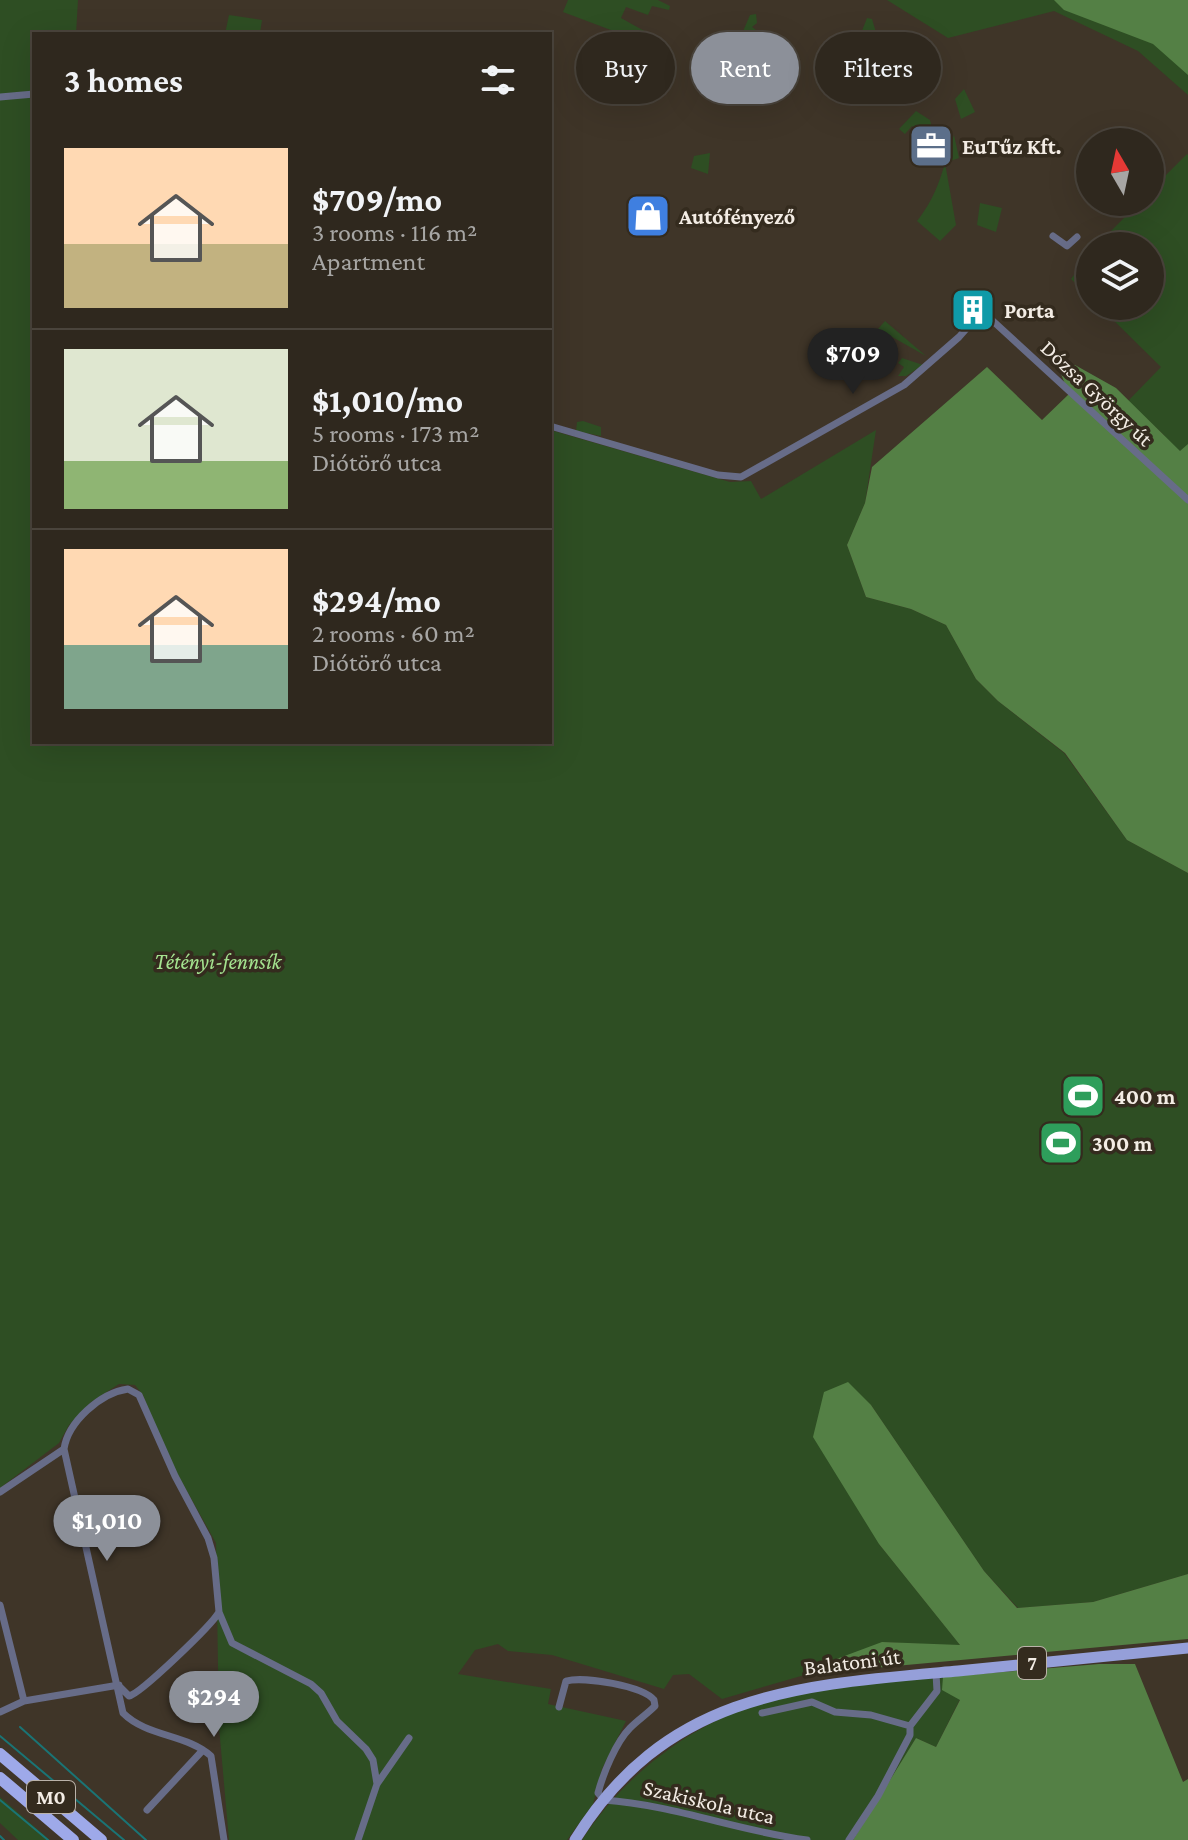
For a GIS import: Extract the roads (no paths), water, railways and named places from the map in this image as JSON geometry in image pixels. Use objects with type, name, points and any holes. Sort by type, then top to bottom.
[{"type":"highway","name":"M0","points":[[0,1754],[101,1840]]},
{"type":"highway","name":"M0","points":[[0,1778],[73,1840]]},
{"type":"main road","name":"Balatoni út","points":[[575,1840],[604,1800],[658,1749],[698,1723],[738,1704],[806,1687],[1188,1648]]},
{"type":"street","points":[[0,97],[32,94]]},
{"type":"street","points":[[1053,236],[1067,246],[1076,238]]},
{"type":"street","name":"Dózsa György út","points":[[552,427],[712,474],[741,477],[904,385],[959,337],[982,311],[1188,500]]},
{"type":"street","points":[[224,1840],[213,1760],[203,1750],[128,1718],[122,1710],[119,1685],[64,1449],[70,1428],[119,1390],[128,1389],[139,1395],[175,1476],[208,1538],[219,1612],[232,1643],[311,1684],[321,1693],[337,1721],[373,1760],[377,1784]]},
{"type":"street","points":[[0,1492],[64,1449]]},
{"type":"street","points":[[0,1605],[24,1701]]},
{"type":"street","points":[[122,1710],[206,1631],[219,1612]]},
{"type":"street","points":[[849,1840],[878,1796],[910,1735],[910,1726],[937,1691],[936,1673]]},
{"type":"street","points":[[559,1707],[566,1681],[578,1679],[631,1688],[654,1700],[655,1706],[643,1720],[630,1728],[604,1775],[598,1793],[604,1800]]},
{"type":"street","points":[[119,1685],[129,1696],[138,1694]]},
{"type":"street","points":[[0,1712],[24,1701],[119,1685]]},
{"type":"street","points":[[762,1713],[812,1702],[835,1712],[871,1715],[910,1726]]},
{"type":"street","points":[[358,1840],[377,1784],[409,1738]]},
{"type":"street","points":[[147,1810],[203,1750]]},
{"type":"street","name":"Szakiskola utca","points":[[604,1800],[687,1812],[758,1834],[807,1840]]},
{"type":"waterway","points":[[20,1727],[146,1840]]},
{"type":"waterway","points":[[0,1736],[124,1840]]},
{"type":"waterway","points":[[0,1800],[48,1840]]},
{"type":"waterway","points":[[0,1836],[4,1840]]},
{"type":"place","name":"EuTűz Kft.","points":[[931,146]]},
{"type":"place","name":"Autófényező","points":[[648,216]]},
{"type":"place","name":"Porta","points":[[973,310]]},
{"type":"place","name":"400 m","points":[[1083,1096]]},
{"type":"place","name":"300 m","points":[[1061,1143]]},
{"type":"park label","name":"Tétényi-fennsík","points":[[218,961]]}]
